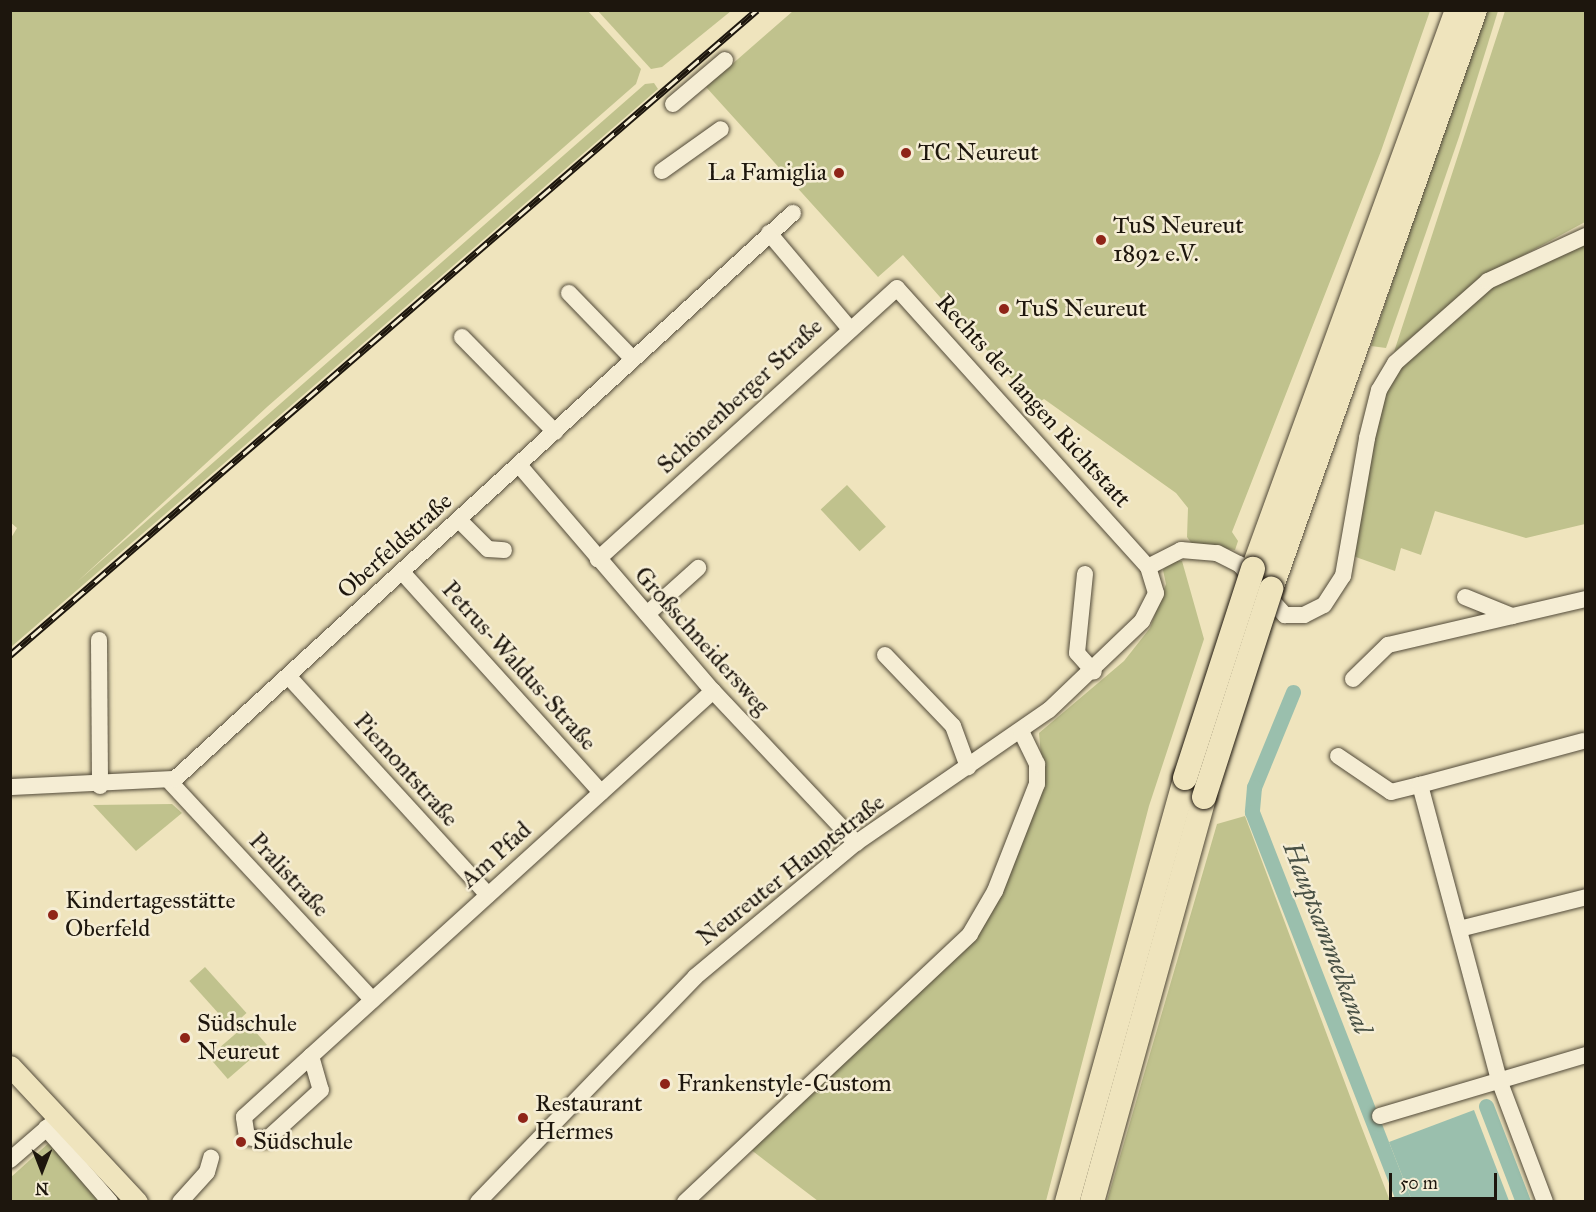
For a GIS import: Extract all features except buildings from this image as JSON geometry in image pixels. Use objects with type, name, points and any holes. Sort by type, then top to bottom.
[{"type":"highway","points":[[1067,1202],[1185,778],[1253,569],[1457,10]]},
{"type":"highway","points":[[1092,1202],[1204,797],[1271,589],[1475,10]]},
{"type":"main road","points":[[10,1066],[51,1124],[136,1202]]},
{"type":"street","points":[[674,105],[725,60]]},
{"type":"street","points":[[662,171],[721,129]]},
{"type":"street","name":"Oberfeldstraße","points":[[171,783],[555,432],[768,233],[794,213]]},
{"type":"street","name":"Schönenberger Straße","points":[[598,559],[849,328],[768,233]]},
{"type":"street","points":[[1148,567],[1181,550],[1217,554],[1239,564],[1285,615],[1304,615],[1324,605],[1343,576],[1378,390],[1395,363],[1488,281],[1586,236]]},
{"type":"street","name":"Rechts der langen Richtstatt","points":[[849,328],[891,290],[903,291],[1148,567],[1156,584],[1154,602]]},
{"type":"street","points":[[569,292],[633,359]]},
{"type":"street","points":[[462,337],[555,432]]},
{"type":"street","name":"Großschneidersweg","points":[[519,465],[713,691],[856,843]]},
{"type":"street","points":[[459,520],[488,549],[504,550]]},
{"type":"street","points":[[647,614],[698,567]]},
{"type":"street","name":"Petrus-Waldus-Straße","points":[[402,572],[601,792]]},
{"type":"street","points":[[1085,574],[1077,653],[1094,672]]},
{"type":"street","points":[[1465,597],[1512,616]]},
{"type":"street","points":[[1353,679],[1388,645],[1586,599]]},
{"type":"street","name":"Neureuter Hauptstraße","points":[[478,1202],[695,977],[856,843],[1022,731],[1094,672],[1154,602]]},
{"type":"street","points":[[99,640],[100,786]]},
{"type":"street","points":[[885,655],[953,726],[968,767]]},
{"type":"street","name":"Piemontstraße","points":[[289,677],[488,895]]},
{"type":"street","name":"Am Pfad","points":[[311,1056],[321,1090],[266,1140],[247,1137],[244,1117],[372,1000],[713,691]]},
{"type":"street","points":[[685,1202],[970,934],[995,891],[1037,784],[1037,764],[1022,731]]},
{"type":"street","points":[[1338,756],[1391,792],[1583,741]]},
{"type":"street","points":[[10,787],[171,783]]},
{"type":"street","name":"Pralistraße","points":[[171,783],[372,1000]]},
{"type":"street","points":[[1420,785],[1499,1080],[1545,1202]]},
{"type":"street","points":[[1459,929],[1586,897]]},
{"type":"street","points":[[1380,1116],[1586,1055]]},
{"type":"street","points":[[10,1160],[51,1124],[110,1202]]},
{"type":"street","points":[[180,1202],[207,1172],[211,1158]]},
{"type":"green space","points":[[10,11],[588,11],[641,69],[636,84],[267,407],[77,582],[645,84],[654,83],[658,89],[11,647],[11,538],[17,528],[10,522]]},
{"type":"green space","points":[[598,11],[731,11],[662,67],[651,69]]},
{"type":"green space","points":[[793,11],[1430,11],[1381,151],[1232,532],[1238,541],[1235,550],[1192,544],[1187,537],[1188,508],[1176,493],[1044,399],[1035,405],[903,255],[878,277],[706,87]]},
{"type":"green space","points":[[1483,11],[1498,11],[1459,137],[1386,348],[1371,346]]},
{"type":"green space","points":[[1505,11],[1585,11],[1585,222],[1483,277],[1394,352]]},
{"type":"green space","points":[[1585,236],[1585,524],[1526,538],[1435,511],[1421,555],[1401,548],[1395,571],[1353,556],[1384,391],[1395,363],[1488,281]]},
{"type":"green space","points":[[847,485],[886,527],[860,551],[821,510]]},
{"type":"green space","points":[[1171,561],[1182,561],[1204,639],[1149,806],[1046,1201],[818,1201],[750,1149],[974,940],[1043,778],[1039,733],[1124,661],[1150,628],[1166,584],[1163,570]]},
{"type":"green space","points":[[172,804],[182,813],[136,851],[93,805]]},
{"type":"green space","points":[[1245,816],[1390,1201],[1107,1201],[1217,824]]},
{"type":"green space","points":[[205,967],[246,1013],[231,1027],[189,981]]},
{"type":"green space","points":[[248,1023],[267,1045],[228,1079],[209,1057]]},
{"type":"green space","points":[[51,1141],[103,1201],[11,1201],[10,1178]]},
{"type":"shaded area","points":[[1474,1110],[1509,1201],[1412,1201],[1389,1142]]},
{"type":"waterway","name":"Hauptsammelkanal","points":[[1293,692],[1254,787],[1252,812],[1404,1202]]},
{"type":"waterway","points":[[1486,1106],[1523,1202]]},
{"type":"railway","points":[[10,655],[757,10]]},
{"type":"place","name":"TC Neureut","points":[[906,153]]},
{"type":"place","name":"La Famiglia","points":[[839,173]]},
{"type":"place","name":"TuS Neureut 1892 e.V.","points":[[1101,240]]},
{"type":"place","name":"TuS Neureut","points":[[1004,309]]},
{"type":"place","name":"Kindertagesstätte Oberfeld","points":[[53,915]]},
{"type":"place","name":"Südschule Neureut","points":[[185,1038]]},
{"type":"place","name":"Frankenstyle-Custom","points":[[665,1084]]},
{"type":"place","name":"Restaurant Hermes","points":[[523,1118]]},
{"type":"place","name":"Südschule","points":[[241,1142]]}]
